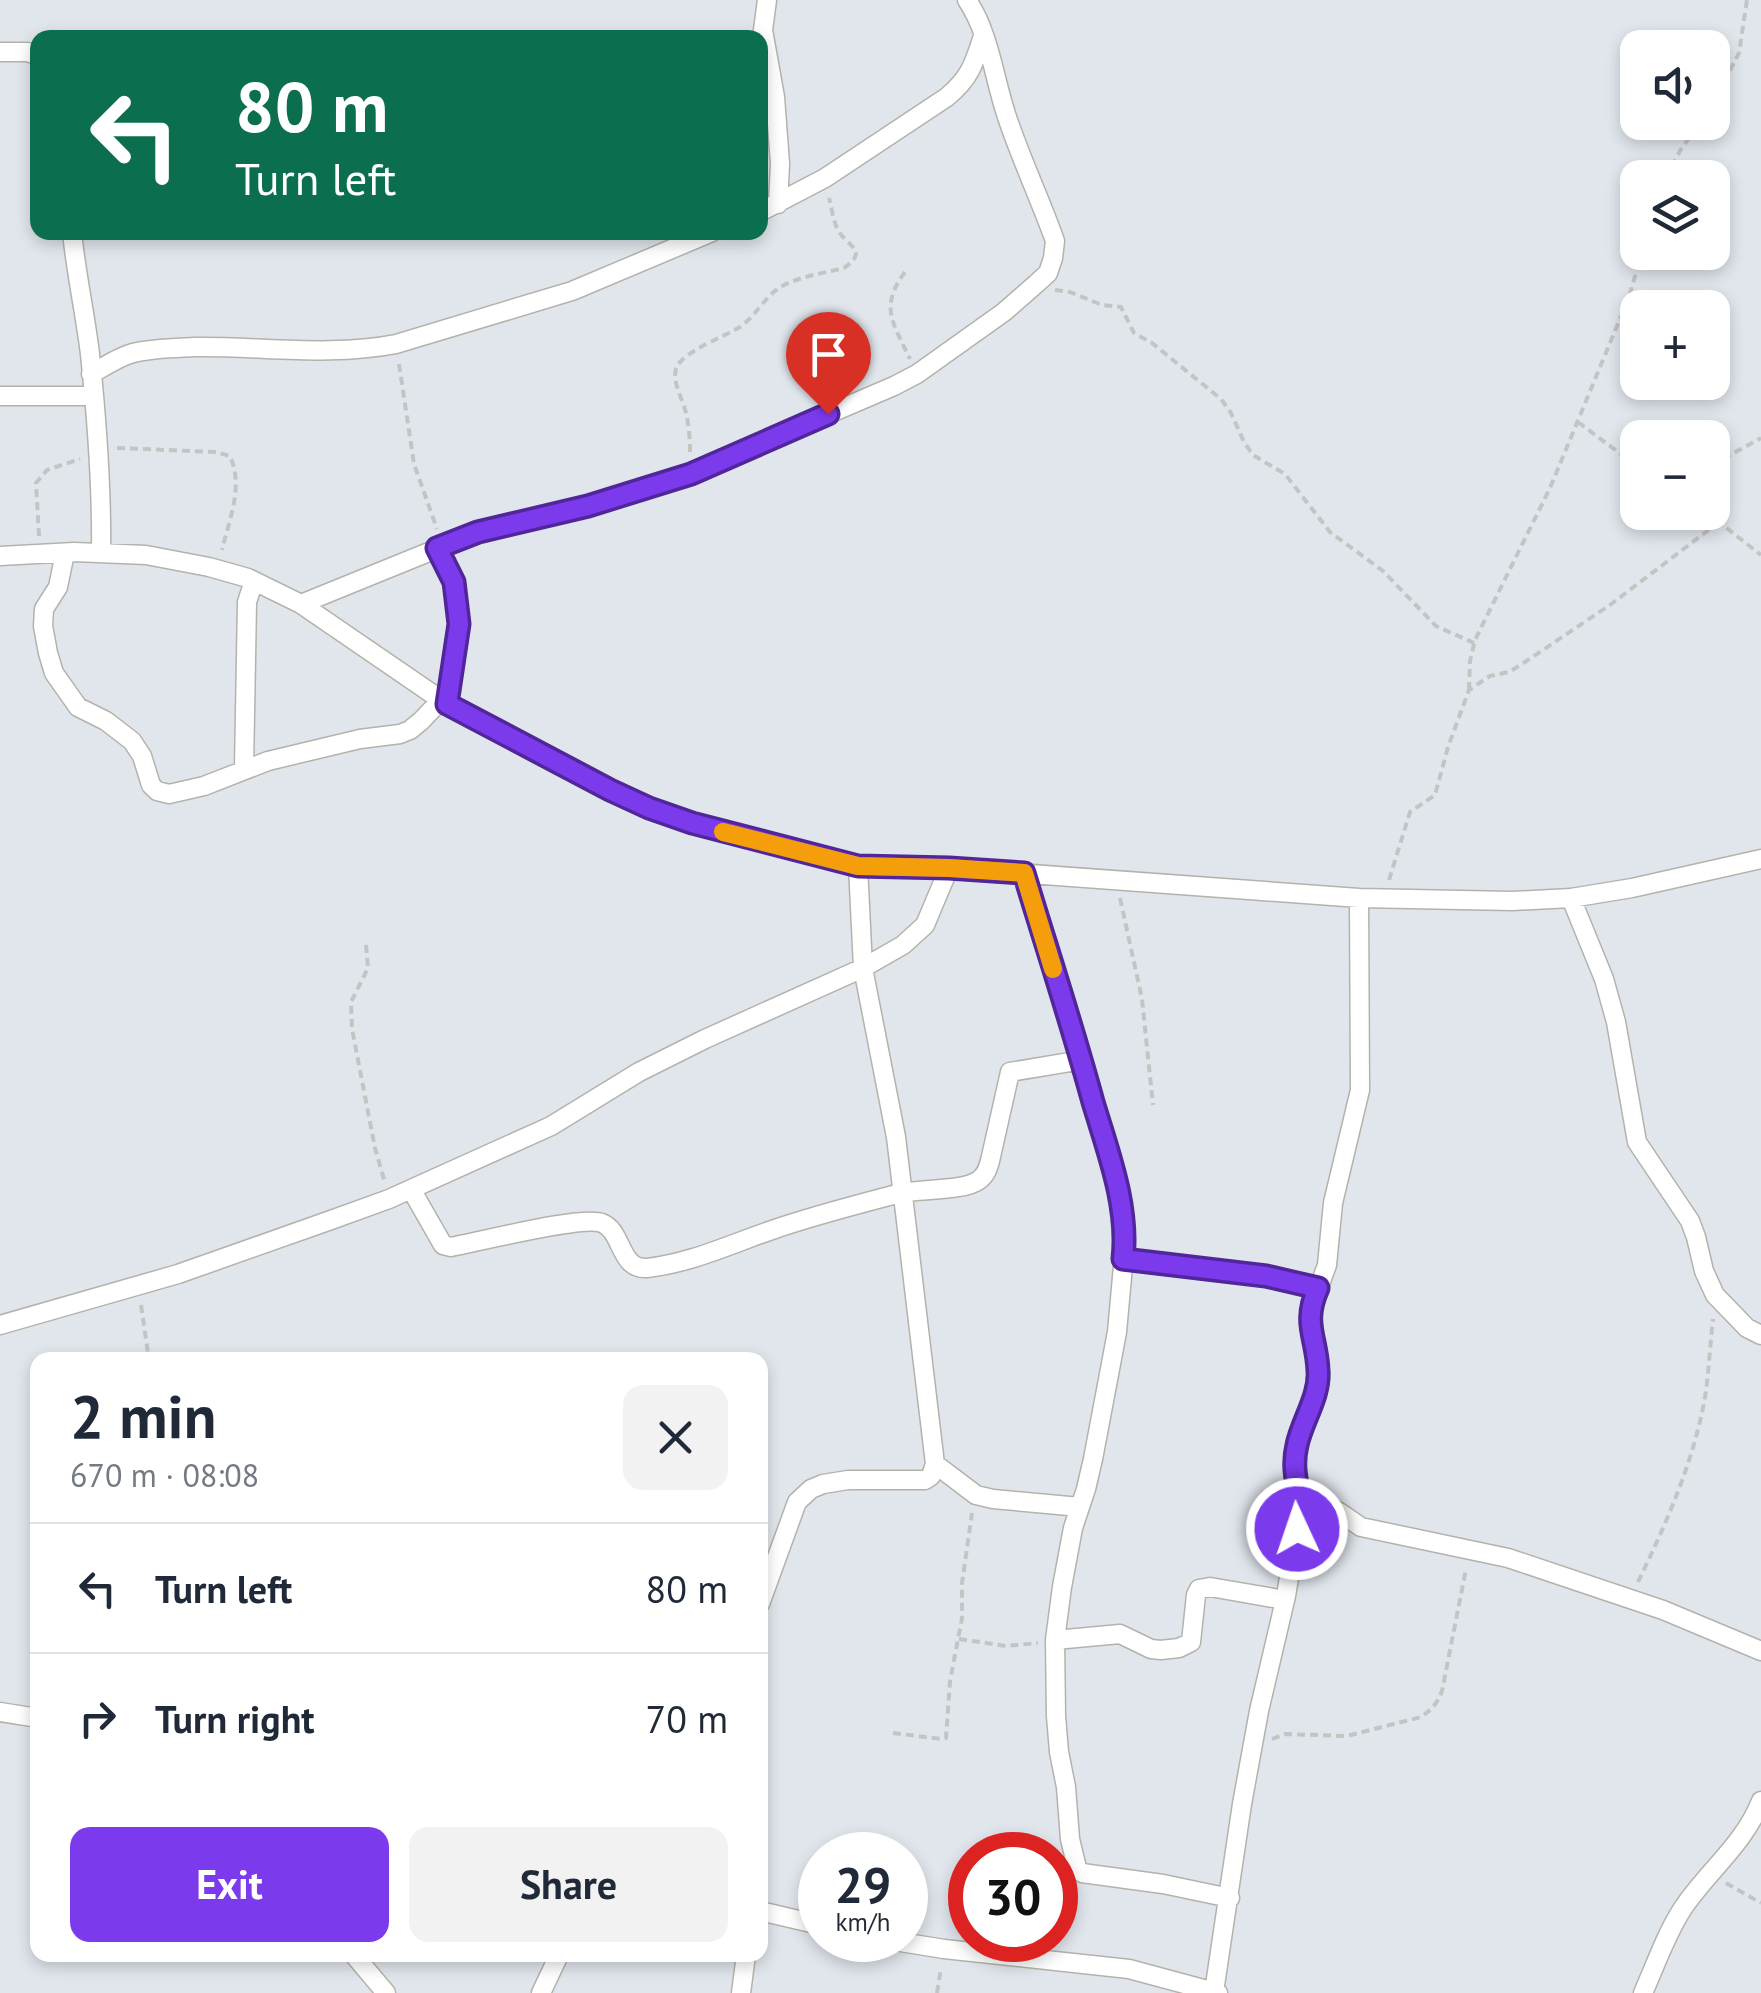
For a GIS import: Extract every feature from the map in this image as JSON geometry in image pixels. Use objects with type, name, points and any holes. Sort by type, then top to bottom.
[{"type":"street","points":[[763,30],[768,0]]},
{"type":"street","points":[[300,604],[478,532],[588,506],[691,474],[858,403],[917,374],[1030,290],[1048,273],[1054,258],[1054,241],[967,0]]},
{"type":"street","points":[[769,208],[825,178],[947,97],[971,72],[983,36]]},
{"type":"street","points":[[0,52],[30,53]]},
{"type":"street","points":[[768,60],[780,164],[769,208]]},
{"type":"street","points":[[964,83],[1000,89]]},
{"type":"street","points":[[73,240],[94,396],[102,496],[101,554]]},
{"type":"street","points":[[91,374],[130,354],[171,348],[322,351],[396,344],[572,291],[693,240]]},
{"type":"street","points":[[0,396],[94,396]]},
{"type":"street","points":[[65,553],[58,587],[44,609],[43,626],[54,673],[78,708],[106,721],[132,742],[142,756],[151,784],[157,791],[169,794],[204,786],[244,768],[360,739],[400,734],[444,702],[459,624],[454,582],[440,547]]},
{"type":"street","points":[[0,556],[146,555],[217,569],[254,581],[300,604],[444,702],[649,808],[858,866],[949,868],[1382,900],[1512,901],[1571,898],[1632,888],[1761,859]]},
{"type":"street","points":[[244,768],[248,602],[254,581]]},
{"type":"street","points":[[768,1582],[797,1502],[812,1490],[848,1480],[925,1480],[935,1464],[896,1137],[863,968],[858,866]]},
{"type":"street","points":[[0,1324],[178,1274],[389,1198],[551,1126],[638,1072],[903,946],[925,925],[949,868]]},
{"type":"street","points":[[1024,873],[1110,1156],[1125,1244],[1117,1332],[1093,1459],[1072,1528],[1055,1640],[1057,1738],[1070,1839],[1077,1868],[1090,1876],[1164,1884],[1230,1898]]},
{"type":"street","points":[[928,1946],[1128,1969],[1179,1988],[1216,1993],[1242,1804],[1297,1529],[1297,1442],[1318,1371],[1311,1309],[1327,1265],[1333,1203],[1360,1090],[1359,898]]},
{"type":"street","points":[[1571,898],[1604,979],[1616,1022],[1637,1142],[1690,1220],[1715,1295],[1747,1328],[1761,1336]]},
{"type":"street","points":[[410,1189],[444,1245],[451,1247],[560,1224],[598,1221],[613,1232],[629,1262],[638,1268],[650,1268],[713,1253],[774,1229],[902,1192],[968,1185],[980,1180],[990,1161],[1010,1072],[1082,1060]]},
{"type":"street","points":[[1123,1259],[1266,1276],[1318,1288]]},
{"type":"street","points":[[935,1464],[976,1494],[993,1499],[1080,1506]]},
{"type":"street","points":[[1299,1492],[1361,1527],[1508,1558],[1629,1599],[1761,1651]]},
{"type":"street","points":[[1055,1640],[1120,1634],[1150,1649],[1178,1648],[1191,1642],[1200,1588],[1210,1586],[1285,1600]]},
{"type":"street","points":[[0,1712],[30,1717]]},
{"type":"street","points":[[1643,1993],[1668,1933],[1753,1822],[1761,1801]]},
{"type":"street","points":[[768,1914],[798,1920]]},
{"type":"street","points":[[360,1962],[386,1993]]},
{"type":"street","points":[[541,1993],[556,1962]]},
{"type":"street","points":[[742,1993],[745,1962]]},
{"type":"path","points":[[1730,70],[1739,52],[1746,0]]},
{"type":"path","points":[[691,474],[688,418],[675,371],[679,363],[754,316],[781,286],[844,268],[856,257],[853,247],[836,227],[825,178]]},
{"type":"path","points":[[1382,900],[1410,812],[1435,794],[1469,690],[1474,642],[1550,488],[1637,270]]},
{"type":"path","points":[[905,272],[894,287],[890,305],[917,374]]},
{"type":"path","points":[[1030,290],[1070,292],[1102,305],[1122,307],[1134,332],[1221,399],[1252,455],[1285,474],[1330,532],[1383,571],[1436,626],[1474,642]]},
{"type":"path","points":[[396,344],[414,464],[440,547]]},
{"type":"path","points":[[1578,422],[1620,454]]},
{"type":"path","points":[[1730,453],[1761,438]]},
{"type":"path","points":[[41,555],[36,483],[47,470],[98,450],[216,452],[230,456],[236,471],[217,569]]},
{"type":"path","points":[[1469,690],[1490,676],[1509,672],[1594,616],[1707,530]]},
{"type":"path","points":[[1728,530],[1761,555]]},
{"type":"path","points":[[1114,880],[1142,999],[1153,1105]]},
{"type":"path","points":[[366,945],[368,968],[351,1002],[352,1029],[389,1198]]},
{"type":"path","points":[[138,1285],[148,1352]]},
{"type":"path","points":[[1629,1599],[1676,1494],[1692,1447],[1704,1400],[1715,1295]]},
{"type":"path","points":[[893,1733],[946,1738],[950,1681],[962,1618],[964,1564],[976,1494]]},
{"type":"path","points":[[1252,1749],[1285,1734],[1347,1736],[1421,1717],[1427,1712],[1439,1700],[1470,1550]]},
{"type":"path","points":[[958,1639],[1006,1646],[1055,1640]]},
{"type":"path","points":[[1711,1874],[1761,1903]]},
{"type":"path","points":[[937,1993],[944,1949]]},
{"type":"slow traffic","points":[[723,832],[858,866],[1024,873],[1053,969]]},
{"type":"route","points":[[828,414],[691,474],[588,506],[504,524],[437,548],[454,582],[459,624],[447,704],[610,790],[692,823],[858,866],[1024,873],[1110,1156],[1122,1219],[1123,1259],[1266,1276],[1318,1288],[1310,1325],[1317,1382],[1294,1462],[1299,1492],[1297,1529]]}]
